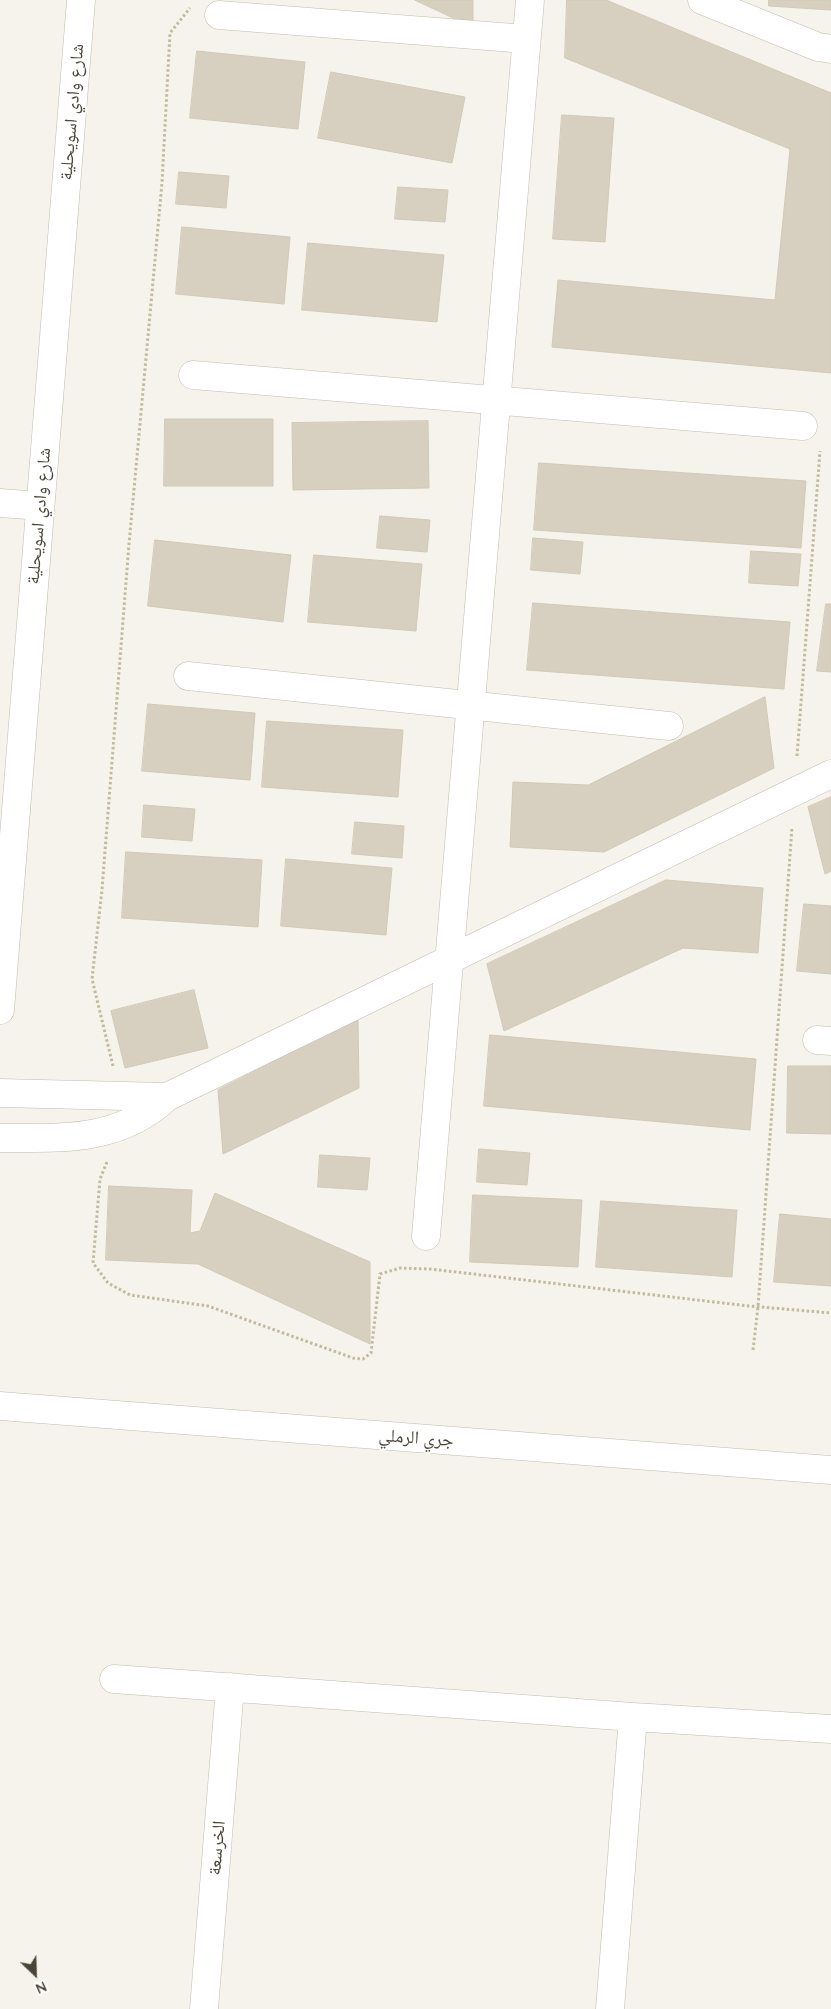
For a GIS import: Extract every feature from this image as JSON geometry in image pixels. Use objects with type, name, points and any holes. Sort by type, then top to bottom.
[{"type":"street","points":[[426,1236],[530,0]]},
{"type":"street","points":[[702,0],[818,47],[831,49]]},
{"type":"street","name":"شارع وادي اسويحلية","points":[[0,1010],[40,506],[85,7]]},
{"type":"street","points":[[219,15],[526,39]]},
{"type":"street","points":[[193,375],[803,426]]},
{"type":"street","points":[[0,503],[40,506]]},
{"type":"street","points":[[188,676],[669,726]]},
{"type":"street","points":[[0,1138],[55,1138],[91,1135],[120,1128],[153,1110],[167,1097],[831,774]]},
{"type":"street","points":[[0,1093],[167,1097]]},
{"type":"street","name":"جري الرملي","points":[[0,1406],[831,1470]]},
{"type":"street","points":[[114,1679],[633,1717],[831,1729]]},
{"type":"street","name":"الخرسعة","points":[[204,2009],[230,1687]]},
{"type":"street","points":[[610,2009],[633,1717]]},
{"type":"path","points":[[120,1096],[92,980],[102,890],[129,544],[162,183],[170,33],[194,2]]},
{"type":"path","points":[[753,1350],[758,1307],[822,424],[803,426]]},
{"type":"path","points":[[120,1128],[100,1179],[93,1263],[108,1283],[130,1295],[208,1306],[353,1358],[363,1358],[372,1353],[380,1274],[400,1268],[430,1269],[758,1307],[831,1313]]},
{"type":"building","points":[[415,0],[473,0],[473,27]]},
{"type":"building","points":[[567,0],[606,0],[831,93],[831,373],[552,347],[558,280],[775,300],[790,149],[565,58]]},
{"type":"building","points":[[769,0],[831,0],[831,10],[769,6]]},
{"type":"building","points":[[197,51],[305,62],[298,129],[190,118]]},
{"type":"building","points":[[331,72],[465,97],[452,163],[318,138]]},
{"type":"building","points":[[562,115],[614,118],[605,242],[553,239]]},
{"type":"building","points":[[179,172],[229,176],[226,208],[176,204]]},
{"type":"building","points":[[398,187],[448,190],[445,222],[395,219]]},
{"type":"building","points":[[182,227],[290,237],[284,304],[176,294]]},
{"type":"building","points":[[308,243],[444,255],[437,322],[302,310]]},
{"type":"building","points":[[165,419],[273,419],[273,486],[164,486]]},
{"type":"building","points":[[428,421],[429,488],[293,490],[292,423]]},
{"type":"building","points":[[539,463],[806,481],[801,548],[534,530]]},
{"type":"building","points":[[380,516],[430,520],[427,552],[377,548]]},
{"type":"building","points":[[533,538],[583,542],[580,574],[531,570]]},
{"type":"building","points":[[155,540],[291,555],[283,622],[148,606]]},
{"type":"building","points":[[751,551],[801,554],[798,586],[749,583]]},
{"type":"building","points":[[314,555],[422,564],[416,631],[308,622]]},
{"type":"building","points":[[533,603],[790,622],[784,689],[527,670]]},
{"type":"building","points":[[826,604],[831,604],[831,672],[817,671]]},
{"type":"building","points":[[765,697],[774,768],[604,852],[510,847],[513,782],[588,785]]},
{"type":"building","points":[[148,704],[255,713],[250,780],[142,771]]},
{"type":"building","points":[[267,721],[403,730],[398,797],[262,787]]},
{"type":"building","points":[[831,797],[831,871],[825,874],[808,807]]},
{"type":"building","points":[[144,805],[195,809],[192,841],[142,837]]},
{"type":"building","points":[[355,822],[404,826],[402,858],[352,854]]},
{"type":"building","points":[[126,852],[262,860],[258,927],[122,918]]},
{"type":"building","points":[[286,859],[392,868],[386,935],[281,926]]},
{"type":"building","points":[[666,880],[763,888],[758,953],[683,948],[504,1031],[487,964]]},
{"type":"building","points":[[804,904],[831,906],[831,974],[797,971]]},
{"type":"building","points":[[194,990],[208,1048],[125,1068],[111,1011]]},
{"type":"building","points":[[358,1019],[359,1088],[223,1154],[218,1090]]},
{"type":"building","points":[[490,1035],[756,1059],[750,1130],[484,1106]]},
{"type":"building","points":[[788,1066],[831,1066],[831,1134],[787,1133]]},
{"type":"building","points":[[479,1149],[530,1153],[527,1185],[477,1182]]},
{"type":"building","points":[[320,1155],[370,1158],[367,1190],[318,1187]]},
{"type":"building","points":[[109,1186],[192,1190],[190,1233],[200,1231],[215,1193],[370,1262],[370,1344],[198,1264],[106,1260]]},
{"type":"building","points":[[473,1195],[582,1200],[578,1267],[470,1262]]},
{"type":"building","points":[[601,1201],[737,1210],[732,1277],[596,1267]]},
{"type":"building","points":[[780,1214],[831,1219],[831,1286],[774,1282]]}]
